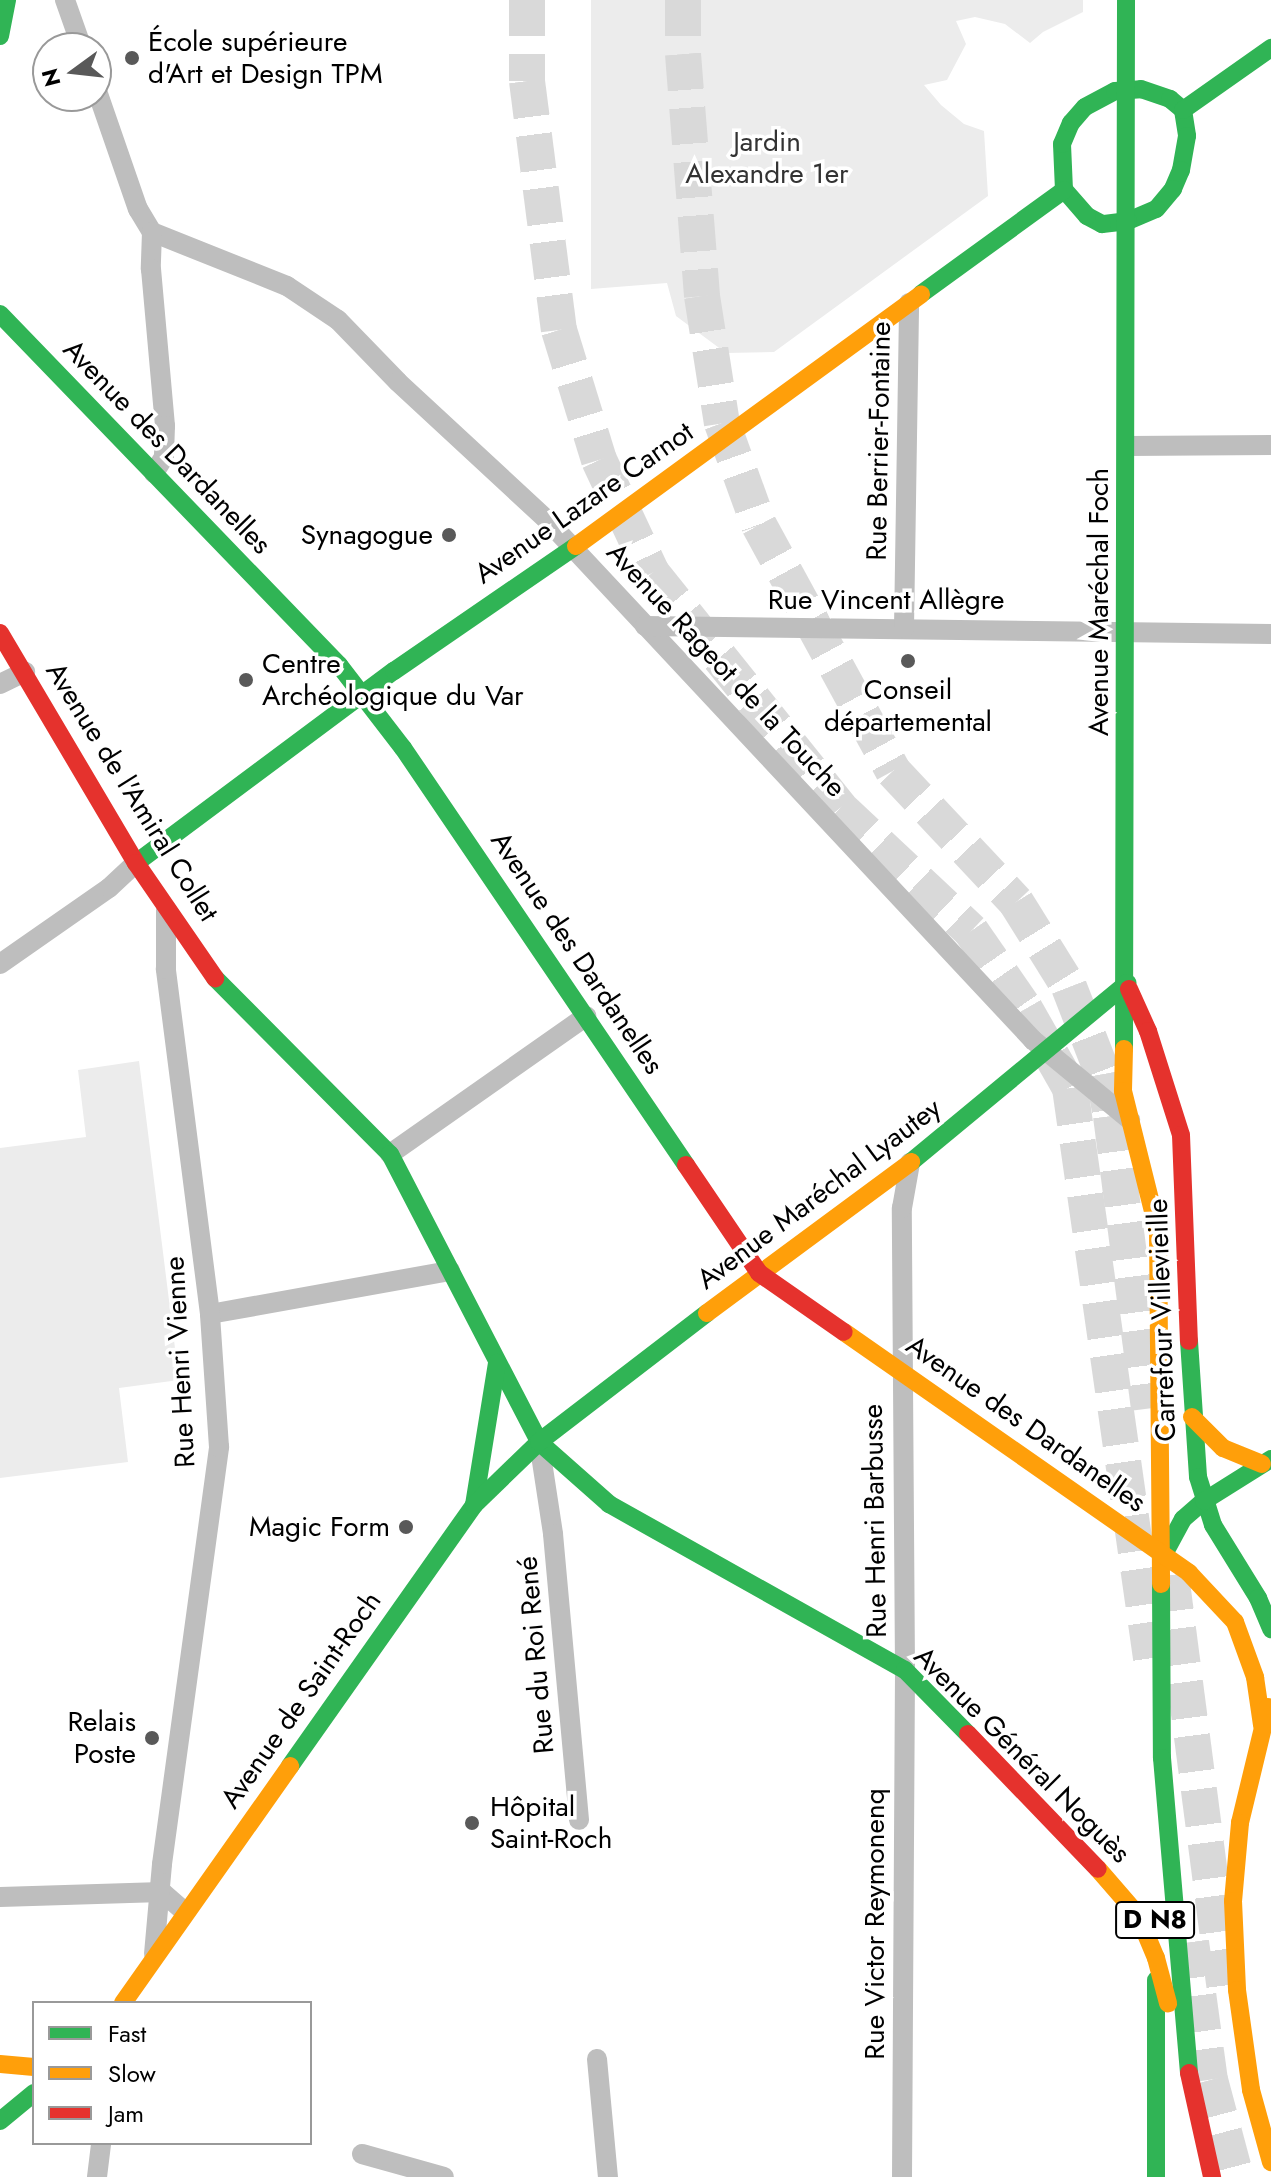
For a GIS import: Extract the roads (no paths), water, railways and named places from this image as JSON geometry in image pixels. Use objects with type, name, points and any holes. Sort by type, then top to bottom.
[{"type":"main road","points":[[0,36],[7,0]]},
{"type":"main road","name":"Avenue Maréchal Foch","points":[[1126,0],[1127,983],[1123,1091],[1131,1121]]},
{"type":"main road","points":[[1183,110],[1271,48]]},
{"type":"main road","points":[[1128,89],[1154,92],[1183,110],[1187,123],[1185,154],[1173,189],[1156,209],[1128,221],[1102,224],[1087,216],[1064,190],[1062,144],[1071,123],[1085,107],[1103,95],[1128,89]]},
{"type":"main road","name":"Avenue Lazare Carnot","points":[[136,863],[362,694],[573,548],[1064,190]]},
{"type":"main road","name":"Avenue des Dardanelles","points":[[0,314],[339,665],[362,694],[586,1016],[759,1273],[1163,1556]]},
{"type":"main road","name":"Avenue de l'Amiral Collet","points":[[0,633],[136,863],[216,979],[390,1154],[539,1442]]},
{"type":"main road","name":"Avenue Maréchal Lyautey","points":[[539,1442],[759,1273],[910,1163],[1047,1053],[1127,983]]},
{"type":"main road","name":"Carrefour Villevieille","points":[[1127,983],[1153,1044],[1181,1135],[1192,1417],[1204,1501],[1213,1525],[1267,1614],[1271,1629]]},
{"type":"main road","name":"Carrefour Villevieille","points":[[1131,1121],[1158,1231],[1163,1556],[1162,1758]]},
{"type":"main road","points":[[474,1505],[497,1363]]},
{"type":"main road","points":[[1192,1417],[1223,1448],[1267,1461]]},
{"type":"main road","name":"Avenue Général Noguès","points":[[539,1442],[609,1504],[905,1670],[1116,1888],[1138,1915],[1156,1958]]},
{"type":"main road","name":"Avenue de Saint-Roch","points":[[124,2001],[474,1505],[539,1442]]},
{"type":"main road","points":[[1262,1725],[1255,1677],[1235,1622],[1189,1573],[1163,1556],[1183,1519],[1204,1501],[1267,1461]]},
{"type":"main road","points":[[1271,1697],[1240,1823],[1233,1901],[1241,2018],[1251,2090],[1271,2162]]},
{"type":"main road","points":[[1162,1758],[1189,2075]]},
{"type":"main road","name":"D N8","points":[[1156,2177],[1156,1958],[1152,1814],[1162,1758]]},
{"type":"main road","points":[[1156,1958],[1189,2075],[1212,2177]]},
{"type":"main road","points":[[0,2064],[32,2067]]},
{"type":"main road","points":[[0,2121],[32,2095]]},
{"type":"street","points":[[65,0],[76,32]]},
{"type":"street","points":[[104,112],[138,209],[152,232],[151,269],[165,426],[164,457],[154,473]]},
{"type":"street","name":"Avenue Rageot de la Touche","points":[[152,232],[287,286],[338,320],[573,548],[1047,1053],[1131,1121]]},
{"type":"street","name":"Rue Berrier-Fontaine","points":[[904,628],[909,303]]},
{"type":"street","points":[[1128,446],[1271,445]]},
{"type":"street","name":"Rue Vincent Allègre","points":[[645,626],[1271,634]]},
{"type":"street","points":[[0,684],[25,672]]},
{"type":"street","points":[[0,964],[109,888],[136,863]]},
{"type":"street","name":"Rue Henri Vienne","points":[[154,1956],[162,1892],[162,1864],[219,1447],[210,1314],[167,977],[166,906]]},
{"type":"street","points":[[390,1154],[586,1016]]},
{"type":"street","name":"Rue Henri Barbusse","points":[[905,1670],[902,1208],[910,1163]]},
{"type":"street","points":[[210,1314],[450,1271]]},
{"type":"street","name":"Rue du Roi René","points":[[539,1442],[553,1534],[579,1820]]},
{"type":"street","name":"Rue Victor Reymonenq","points":[[902,2177],[905,1670]]},
{"type":"street","points":[[0,1897],[162,1892],[185,1912]]},
{"type":"street","points":[[597,2059],[608,2177]]},
{"type":"street","points":[[97,2177],[101,2145]]},
{"type":"street","points":[[362,2154],[444,2177]]},
{"type":"tunnel","points":[[527,0],[527,81],[559,330],[599,460],[652,573],[840,808],[971,931],[1025,1009],[1070,1088],[1152,1665]]},
{"type":"tunnel","points":[[683,0],[683,54],[702,296],[722,423],[759,525],[893,771],[1016,902],[1069,987],[1103,1074],[1111,1116],[1149,1409]]},
{"type":"tunnel","points":[[1171,1575],[1225,1992]]},
{"type":"tunnel","points":[[1191,1942],[1210,2080],[1236,2177]]},
{"type":"place","name":"École supérieure d'Art et Design TPM","points":[[132,58]]},
{"type":"place","name":"Synagogue","points":[[449,535]]},
{"type":"place","name":"Conseil départemental","points":[[908,661]]},
{"type":"place","name":"Centre Archéologique du Var","points":[[246,680]]},
{"type":"place","name":"Magic Form","points":[[406,1527]]},
{"type":"place","name":"Relais Poste","points":[[152,1738]]},
{"type":"place","name":"Hôpital Saint-Roch","points":[[472,1823]]},
{"type":"park label","name":"Jardin Alexandre 1er","points":[[767,158]]}]
